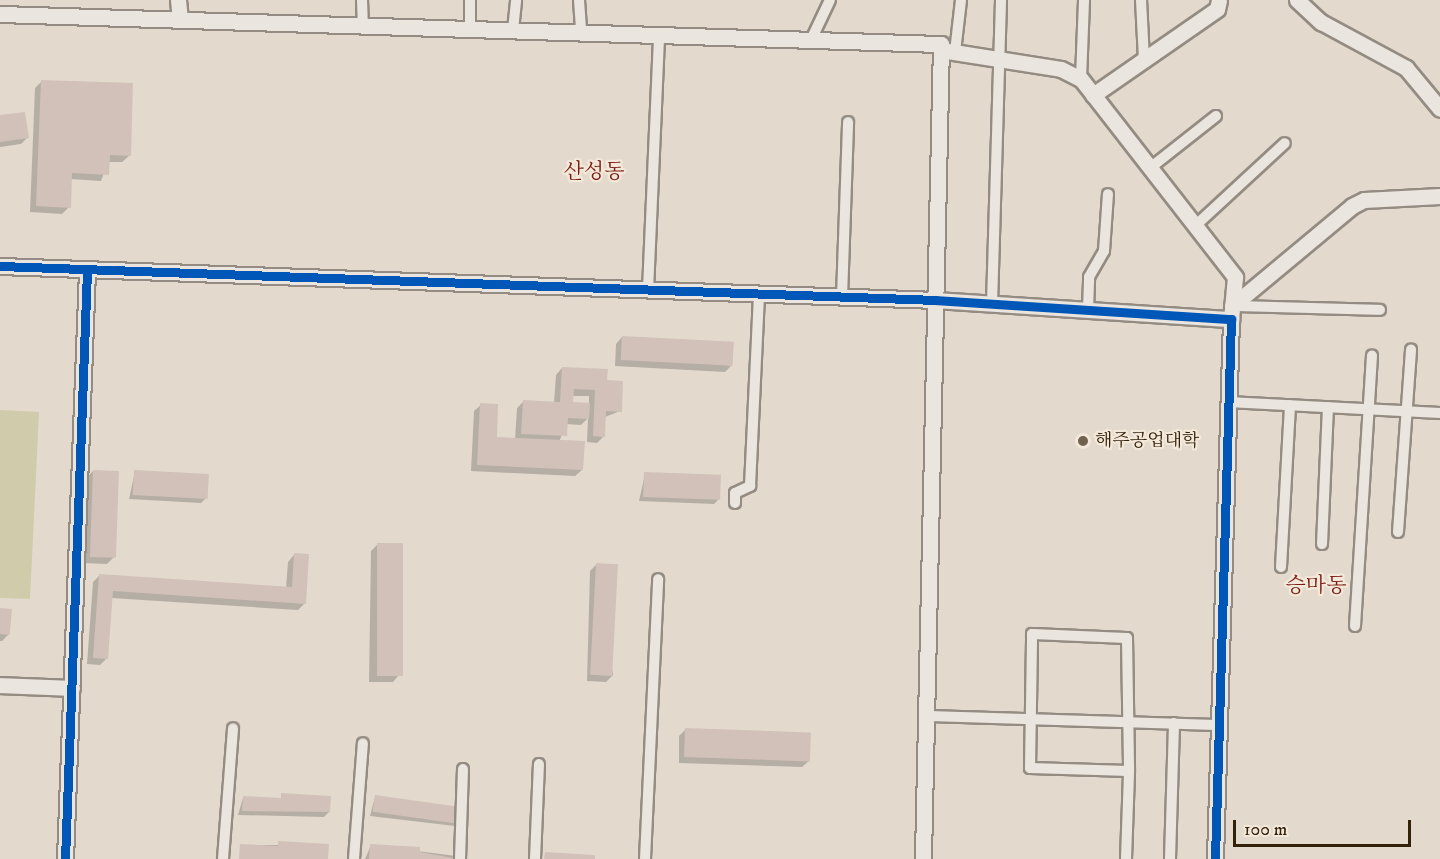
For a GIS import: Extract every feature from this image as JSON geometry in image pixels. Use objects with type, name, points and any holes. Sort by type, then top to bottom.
[{"type":"street","points":[[178,0],[180,20]]},
{"type":"street","points":[[362,0],[363,26]]},
{"type":"street","points":[[470,0],[470,29]]},
{"type":"street","points":[[513,30],[516,0]]},
{"type":"street","points":[[579,0],[581,32]]},
{"type":"street","points":[[811,40],[830,0]]},
{"type":"street","points":[[923,859],[935,300],[948,51],[961,0]]},
{"type":"street","points":[[992,304],[997,59],[1001,0]]},
{"type":"street","points":[[1081,80],[1084,0]]},
{"type":"street","points":[[1141,0],[1144,60]]},
{"type":"street","points":[[1093,95],[1217,9],[1219,0]]},
{"type":"street","points":[[1299,0],[1321,22],[1406,68],[1440,109]]},
{"type":"street","points":[[0,14],[941,44],[948,51],[1061,69],[1081,80],[1235,277],[1228,402],[1215,859]]},
{"type":"street","points":[[648,290],[659,35]]},
{"type":"street","points":[[1150,168],[1216,116]]},
{"type":"street","points":[[842,297],[848,122]]},
{"type":"street","points":[[1195,226],[1285,143]]},
{"type":"street","points":[[1088,310],[1089,277],[1104,251],[1108,195]]},
{"type":"street","points":[[1232,313],[1352,206],[1364,200],[1440,196]]},
{"type":"street","points":[[0,266],[935,300],[1088,310],[1232,313],[1380,310]]},
{"type":"street","points":[[65,859],[87,269]]},
{"type":"street","points":[[735,503],[735,493],[750,486],[759,294]]},
{"type":"street","points":[[1398,532],[1411,349]]},
{"type":"street","points":[[1355,626],[1372,356]]},
{"type":"street","points":[[1228,402],[1440,412]]},
{"type":"street","points":[[1281,567],[1290,405]]},
{"type":"street","points":[[1322,544],[1328,407]]},
{"type":"street","points":[[645,859],[658,579]]},
{"type":"street","points":[[1126,859],[1129,771],[1127,638],[1032,634],[1030,768],[1129,771]]},
{"type":"street","points":[[0,685],[72,688]]},
{"type":"street","points":[[926,716],[1219,725]]},
{"type":"street","points":[[1170,859],[1174,723]]},
{"type":"street","points":[[223,859],[233,728]]},
{"type":"street","points":[[354,859],[363,743]]},
{"type":"street","points":[[535,859],[539,764]]},
{"type":"street","points":[[460,859],[463,769]]},
{"type":"shaded area","points":[[0,410],[39,412],[30,599],[0,598]]},
{"type":"building","points":[[41,80],[133,83],[131,156],[110,155],[109,175],[72,173],[71,208],[36,206]]},
{"type":"building","points":[[25,112],[29,138],[0,142],[0,115]]},
{"type":"building","points":[[622,336],[734,342],[733,366],[621,360]]},
{"type":"building","points":[[562,367],[608,369],[607,380],[623,381],[622,412],[606,411],[605,437],[593,436],[595,390],[574,389],[573,402],[590,403],[589,419],[568,418],[567,436],[521,434],[523,400],[560,402]]},
{"type":"building","points":[[480,403],[498,404],[497,437],[585,441],[583,470],[477,465]]},
{"type":"building","points":[[93,470],[119,471],[116,558],[90,557]]},
{"type":"building","points":[[134,470],[209,474],[208,499],[133,495]]},
{"type":"building","points":[[644,472],[721,475],[720,500],[643,497]]},
{"type":"building","points":[[377,543],[403,543],[403,676],[377,676]]},
{"type":"building","points":[[294,553],[309,554],[306,604],[113,591],[108,659],[93,658],[99,574],[292,587]]},
{"type":"building","points":[[596,563],[618,564],[612,676],[590,675]]},
{"type":"building","points":[[0,608],[12,609],[10,635],[0,634]]},
{"type":"building","points":[[685,728],[811,732],[810,761],[684,757]]},
{"type":"building","points":[[281,793],[331,796],[330,812],[242,811],[243,796],[281,798]]},
{"type":"building","points":[[375,795],[462,807],[460,824],[373,812]]},
{"type":"building","points":[[278,841],[329,844],[328,859],[239,859],[240,844],[278,846]]},
{"type":"building","points":[[370,844],[420,847],[420,852],[458,859],[369,859]]},
{"type":"building","points":[[545,852],[595,855],[595,859],[544,859]]},
{"type":"cycle path","points":[[0,266],[935,300],[1231,319],[1215,859]]},
{"type":"cycle path","points":[[65,859],[87,269]]},
{"type":"place","name":"해주공업대학","points":[[1083,441]]},
{"type":"district","name":"산성동","points":[[594,172]]},
{"type":"district","name":"승마동","points":[[1316,586]]}]
